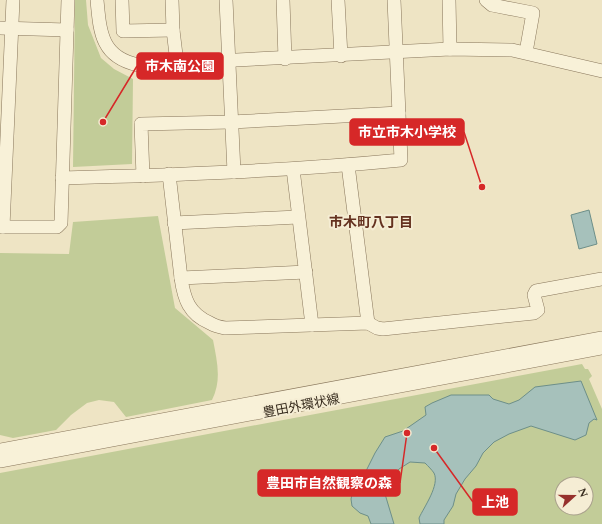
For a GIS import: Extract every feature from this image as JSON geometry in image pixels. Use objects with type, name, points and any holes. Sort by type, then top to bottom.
[{"type":"street","points":[[13,0],[6,28],[1,227],[57,227],[61,223],[68,0]]},
{"type":"street","points":[[98,0],[100,28],[103,38],[112,52],[120,59],[138,65],[229,60],[286,59],[450,49],[512,50],[526,52],[602,71]]},
{"type":"street","points":[[122,0],[123,32],[173,30]]},
{"type":"street","points":[[172,0],[173,30],[177,63]]},
{"type":"street","points":[[226,0],[234,172]]},
{"type":"street","points":[[283,0],[286,59]]},
{"type":"street","points":[[338,0],[341,56]]},
{"type":"street","points":[[62,178],[293,169],[400,160],[394,0]]},
{"type":"street","points":[[449,0],[450,49]]},
{"type":"street","points":[[486,0],[492,5],[534,13],[526,52]]},
{"type":"street","points":[[6,28],[66,30]]},
{"type":"street","points":[[143,176],[141,124],[231,122],[399,113]]},
{"type":"street","points":[[348,165],[368,323]]},
{"type":"street","points":[[293,169],[312,325]]},
{"type":"street","points":[[169,174],[180,278],[186,299],[195,315],[218,327],[368,323],[377,328],[383,329],[534,313],[538,310],[534,295],[536,291],[602,279]]},
{"type":"street","points":[[174,223],[298,217]]},
{"type":"street","points":[[180,278],[306,272]]},
{"type":"street","name":"豊田外環状線","points":[[0,450],[602,338]]},
{"type":"street","name":"豊田外環状線","points":[[0,461],[602,348]]},
{"type":"green space","points":[[75,0],[86,0],[88,25],[101,58],[114,69],[133,79],[132,164],[73,167]]},
{"type":"green space","points":[[158,216],[175,308],[213,340],[218,378],[212,400],[126,417],[114,402],[99,400],[87,403],[71,415],[56,430],[13,438],[0,435],[0,253],[69,254],[73,222]]},
{"type":"green space","points":[[582,364],[585,369],[588,369],[592,376],[589,379],[602,409],[602,524],[0,524],[0,473]]},
{"type":"water","points":[[589,210],[597,244],[579,249],[571,215]]},
{"type":"water","points":[[581,381],[597,420],[594,419],[589,423],[586,435],[575,440],[531,426],[509,434],[494,442],[483,453],[476,466],[465,479],[456,494],[453,506],[444,520],[444,524],[420,524],[419,518],[431,496],[435,484],[434,473],[425,463],[410,462],[399,469],[390,479],[385,494],[394,524],[371,524],[368,516],[360,513],[352,506],[351,499],[355,481],[366,471],[385,437],[403,431],[426,415],[425,407],[432,403],[451,395],[489,395],[493,399],[509,404],[519,400],[535,387]]},
{"type":"place","name":"市木南公園","points":[[103,122]]},
{"type":"place","name":"市立市木小学校","points":[[482,187]]},
{"type":"place","name":"豊田市自然観察の森","points":[[407,433]]},
{"type":"place","name":"上池","points":[[434,448]]},
{"type":"district","name":"市木町八丁目","points":[[371,222]]}]
